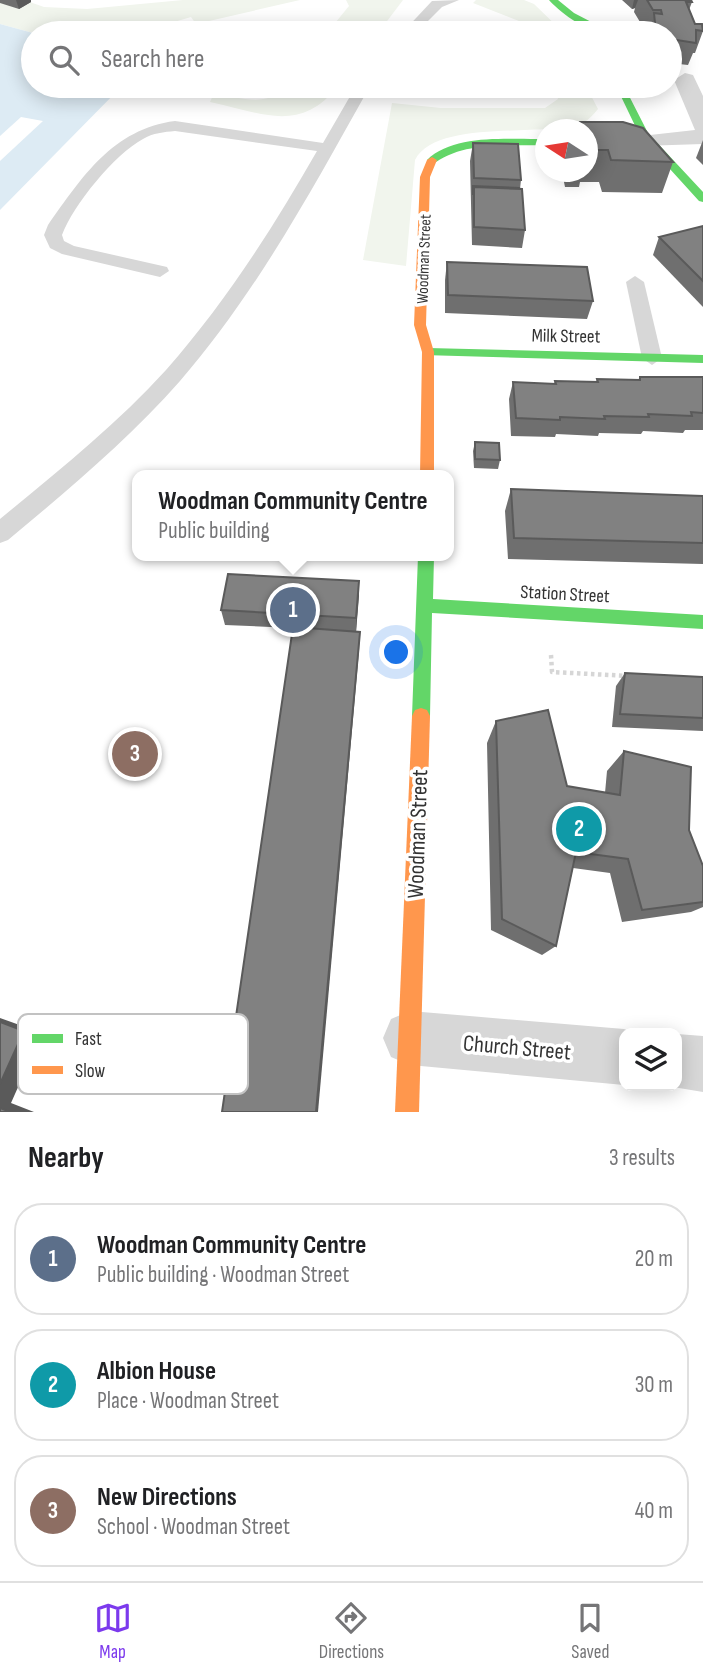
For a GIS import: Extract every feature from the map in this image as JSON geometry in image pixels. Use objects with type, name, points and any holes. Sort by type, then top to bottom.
[{"type":"main road","points":[[553,0],[581,21]]},
{"type":"main road","points":[[593,6],[599,13],[598,21]]},
{"type":"main road","points":[[626,98],[647,138],[703,199]]},
{"type":"main road","name":"Woodman Street","points":[[427,470],[428,352],[420,325],[425,177],[430,161],[438,154],[453,149],[535,143]]},
{"type":"main road","name":"Milk Street","points":[[428,352],[703,359]]},
{"type":"main road","name":"Woodman Street","points":[[407,1112],[426,561]]},
{"type":"main road","name":"Station Street","points":[[426,606],[703,622]]},
{"type":"street","points":[[685,80],[703,125]]},
{"type":"street","points":[[615,136],[703,138]]},
{"type":"street","name":"Church Street","points":[[410,1038],[619,1057]]},
{"type":"street","points":[[682,1062],[703,1064]]},
{"type":"lane","points":[[420,21],[435,2],[453,0]]},
{"type":"lane","points":[[0,533],[97,451],[173,375],[222,313],[356,98]]},
{"type":"lane","points":[[160,271],[68,250],[57,244],[53,235],[57,225],[131,138],[160,126],[175,126],[327,148]]},
{"type":"lane","points":[[635,282],[652,358]]},
{"type":"path","points":[[547,612],[552,671],[635,676]]},
{"type":"shaded area","points":[[0,0],[24,0],[44,7],[87,9],[183,0],[300,0],[209,21],[194,21],[191,17],[178,21],[21,21],[21,30],[0,24]]},
{"type":"shaded area","points":[[346,0],[403,0],[387,21],[337,21],[349,6]]},
{"type":"shaded area","points":[[476,0],[524,0],[534,4],[552,21],[519,21],[473,3]]},
{"type":"shaded area","points":[[0,24],[21,30],[21,98],[110,98],[0,210]]},
{"type":"shaded area","points":[[212,98],[327,98],[309,110],[295,115],[279,116],[210,102]]},
{"type":"shaded area","points":[[558,98],[592,98],[598,109],[588,119],[535,119],[535,129],[468,134],[445,139],[427,147],[415,160],[406,266],[363,260],[392,103],[441,108],[545,108]]},
{"type":"pier","points":[[21,117],[43,121],[0,161],[0,136]]},
{"type":"building","points":[[647,0],[691,0],[692,2],[686,2],[695,24],[702,24],[703,31],[696,30],[696,43],[682,41],[682,21],[655,21],[654,13],[662,14],[661,10],[653,10]]},
{"type":"building","points":[[598,122],[623,122],[643,128],[673,162],[611,160],[608,150],[598,150]]},
{"type":"building","points":[[473,143],[518,144],[521,180],[474,178]]},
{"type":"building","points":[[473,186],[520,189],[474,187],[473,195]]},
{"type":"building","points":[[474,187],[522,189],[525,230],[474,227]]},
{"type":"building","points":[[703,226],[703,281],[659,237]]},
{"type":"building","points":[[447,262],[587,267],[593,301],[448,295]]},
{"type":"building","points":[[640,377],[703,377],[703,413],[691,412],[692,416],[604,416],[605,419],[516,418],[513,382],[556,384],[555,381],[598,382],[597,379],[640,380]]},
{"type":"building","points":[[475,442],[499,443],[500,460],[475,459]]},
{"type":"building","points":[[511,489],[703,496],[703,543],[514,538]]},
{"type":"building","points":[[228,574],[359,581],[356,618],[221,610]]},
{"type":"building","points":[[293,627],[360,632],[316,1112],[222,1112],[225,1094],[248,1094],[248,1014],[236,1014]]},
{"type":"building","points":[[625,673],[703,677],[703,718],[620,714]]},
{"type":"building","points":[[548,710],[567,786],[620,795],[624,751],[691,767],[689,830],[703,866],[703,902],[642,910],[628,859],[576,852],[556,946],[502,919],[496,721]]},
{"type":"building","points":[[0,1022],[18,1029],[18,1044],[0,1084]]},
{"type":"traffic: fast","points":[[553,0],[571,15],[584,21]]},
{"type":"traffic: fast","points":[[626,98],[644,134],[703,199]]},
{"type":"traffic: fast","points":[[432,160],[442,153],[470,146],[535,142]]},
{"type":"traffic: fast","points":[[428,352],[703,359]]},
{"type":"traffic: fast","points":[[421,716],[426,561]]},
{"type":"traffic: fast","points":[[426,606],[703,622]]},
{"type":"traffic: slow","points":[[427,470],[428,352],[420,325],[425,177],[432,160]]},
{"type":"traffic: slow","points":[[407,1112],[421,716]]},
{"type":"place","name":"Woodman Community Centre","points":[[293,610]]},
{"type":"place","name":"New Directions","points":[[135,754]]},
{"type":"place","name":"Albion House","points":[[579,829]]}]
